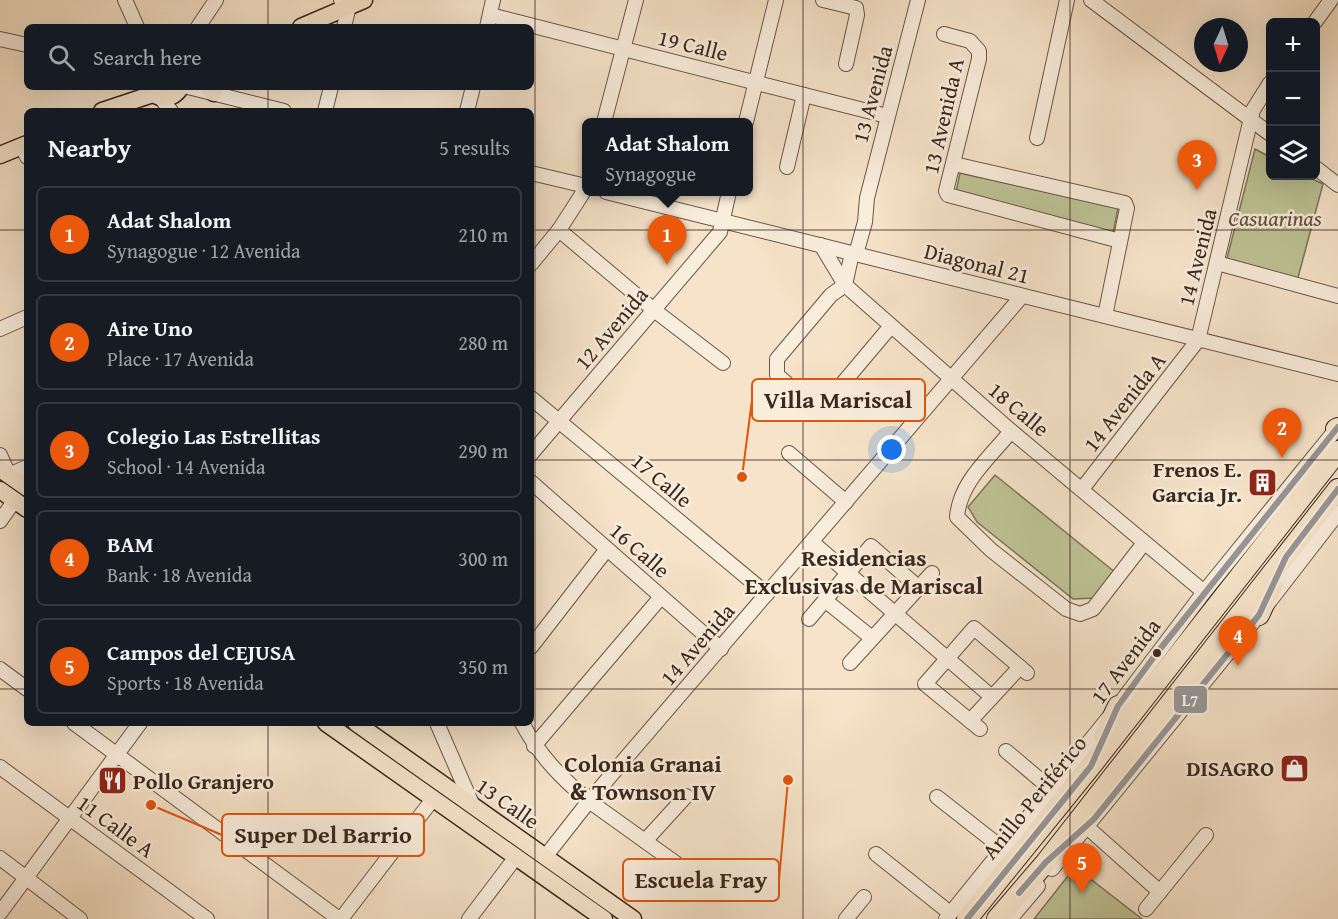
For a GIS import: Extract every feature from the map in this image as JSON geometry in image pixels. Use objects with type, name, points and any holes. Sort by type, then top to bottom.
[{"type":"highway","name":"Anillo Periférico","points":[[954,917],[1091,766],[1338,451]]},
{"type":"highway","points":[[997,919],[1046,862],[1338,489]]},
{"type":"highway","points":[[1259,615],[1286,558]]},
{"type":"highway","points":[[1091,766],[1118,706]]},
{"type":"highway","points":[[1046,862],[1090,823]]},
{"type":"main road","points":[[307,24],[351,2]]},
{"type":"main road","points":[[109,108],[163,96]]},
{"type":"main road","points":[[0,155],[24,149]]},
{"type":"main road","points":[[3,478],[23,499]]},
{"type":"main road","name":"13 Calle","points":[[330,726],[604,919]]},
{"type":"main road","name":"13 Calle","points":[[360,726],[633,919]]},
{"type":"street","points":[[125,0],[136,24]]},
{"type":"street","points":[[200,24],[216,0]]},
{"type":"street","points":[[488,21],[493,0]]},
{"type":"street","points":[[605,118],[636,0]]},
{"type":"street","points":[[747,118],[776,0]]},
{"type":"street","points":[[823,0],[856,8],[858,15],[846,64]]},
{"type":"street","name":"13 Avenida","points":[[845,285],[856,219],[867,198],[918,0]]},
{"type":"street","points":[[1036,138],[1067,0]]},
{"type":"street","points":[[1091,0],[1266,131]]},
{"type":"street","points":[[1317,18],[1331,0]]},
{"type":"street","points":[[346,24],[351,2]]},
{"type":"street","name":"19 Calle","points":[[534,31],[623,49],[887,116]]},
{"type":"street","name":"13 Avenida A","points":[[944,34],[970,41],[979,51],[946,191],[948,195],[1120,241]]},
{"type":"street","points":[[0,39],[24,44]]},
{"type":"street","name":"14 Avenida","points":[[1198,339],[1255,104],[1266,89]]},
{"type":"street","points":[[211,90],[274,108]]},
{"type":"street","points":[[326,108],[330,90]]},
{"type":"street","points":[[468,108],[472,90]]},
{"type":"street","points":[[787,166],[804,95]]},
{"type":"street","points":[[954,164],[1127,205],[1105,316]]},
{"type":"street","points":[[1320,171],[1338,185]]},
{"type":"street","points":[[534,174],[582,186]]},
{"type":"street","points":[[534,260],[559,230],[582,193]]},
{"type":"street","name":"Diagonal 21","points":[[622,196],[1338,374]]},
{"type":"street","name":"12 Avenida","points":[[534,450],[720,232],[728,196]]},
{"type":"street","points":[[559,230],[654,310],[723,363]]},
{"type":"street","name":"18 Calle","points":[[821,245],[845,285],[1011,431],[1204,592]]},
{"type":"street","points":[[1217,263],[1338,296]]},
{"type":"street","points":[[845,285],[831,295],[777,359],[777,375],[811,404],[827,402],[891,326]]},
{"type":"street","name":"14 Avenida","points":[[545,856],[589,801],[1022,296]]},
{"type":"street","points":[[0,329],[24,318]]},
{"type":"street","name":"14 Avenida A","points":[[1082,489],[1198,339]]},
{"type":"street","name":"17 Calle","points":[[534,400],[767,594]]},
{"type":"street","name":"17 Avenida","points":[[954,917],[1002,849],[1118,706],[1204,592],[1337,428]]},
{"type":"street","points":[[1011,431],[969,479],[958,501],[957,517],[991,550],[1066,609],[1080,614],[1093,609],[1144,543]]},
{"type":"street","points":[[789,453],[846,502]]},
{"type":"street","points":[[0,455],[3,478],[24,468]]},
{"type":"street","name":"16 Calle","points":[[534,485],[721,649]]},
{"type":"street","points":[[0,521],[23,499]]},
{"type":"street","points":[[1010,919],[1259,615],[1338,513]]},
{"type":"street","points":[[812,542],[992,697]]},
{"type":"street","points":[[809,619],[871,546],[918,587]]},
{"type":"street","points":[[534,643],[607,549]]},
{"type":"street","points":[[850,663],[932,573]]},
{"type":"street","points":[[534,746],[661,597]]},
{"type":"street","points":[[826,601],[872,638]]},
{"type":"street","points":[[974,628],[1023,670],[992,697],[975,725],[925,684],[947,659],[974,628]]},
{"type":"street","points":[[0,669],[24,687]]},
{"type":"street","points":[[78,726],[340,919],[433,799]]},
{"type":"street","points":[[0,914],[138,726]]},
{"type":"street","points":[[438,726],[478,809]]},
{"type":"street","points":[[445,726],[478,809],[484,834]]},
{"type":"street","points":[[524,726],[534,746],[550,766],[589,801],[716,892]]},
{"type":"street","points":[[1006,751],[1051,789]]},
{"type":"street","name":"11 Calle A","points":[[0,767],[207,919]]},
{"type":"street","points":[[645,841],[686,796]]},
{"type":"street","points":[[937,797],[1002,849]]},
{"type":"street","points":[[1090,823],[1160,892]]},
{"type":"street","points":[[1146,909],[1206,835]]},
{"type":"street","points":[[876,854],[954,917]]},
{"type":"street","points":[[469,919],[516,857]]},
{"type":"street","points":[[0,858],[80,919]]},
{"type":"street","points":[[846,919],[864,897]]},
{"type":"green space","name":"Casuarinas","points":[[1255,149],[1266,155],[1266,180],[1314,180],[1323,184],[1296,285],[1225,266]]},
{"type":"green space","points":[[960,173],[1118,208],[1113,234],[956,192]]},
{"type":"green space","points":[[995,475],[1116,573],[1096,598],[1073,599],[977,522],[968,507]]},
{"type":"green space","points":[[1075,867],[1142,919],[1034,919]]},
{"type":"transit line","name":"L7","points":[[967,919],[1091,766],[1118,706],[1156,654],[1338,427]]},
{"type":"transit line","name":"L7","points":[[1019,893],[1046,862],[1094,819],[1259,615],[1286,557],[1338,489]]},
{"type":"place","name":"Colegio Las Estrellitas","points":[[1197,190]]},
{"type":"place","name":"Adat Shalom","points":[[667,265]]},
{"type":"place","name":"Aire Uno","points":[[1282,458]]},
{"type":"place","name":"Villa Mariscal","points":[[742,477]]},
{"type":"place","name":"Frenos E. Garcia Jr.","points":[[1263,482]]},
{"type":"place","name":"BAM","points":[[1238,666]]},
{"type":"place","name":"DISAGRO","points":[[1295,768]]},
{"type":"place","name":"Escuela Fray","points":[[788,780]]},
{"type":"place","name":"Pollo Granjero","points":[[112,781]]},
{"type":"place","name":"Super Del Barrio","points":[[151,805]]},
{"type":"place","name":"Campos del CEJUSA","points":[[1082,893]]},
{"type":"district","name":"Residencias Exclusivas de Mariscal","points":[[864,572]]},
{"type":"district","name":"Colonia Granai & Townson IV","points":[[643,778]]}]
